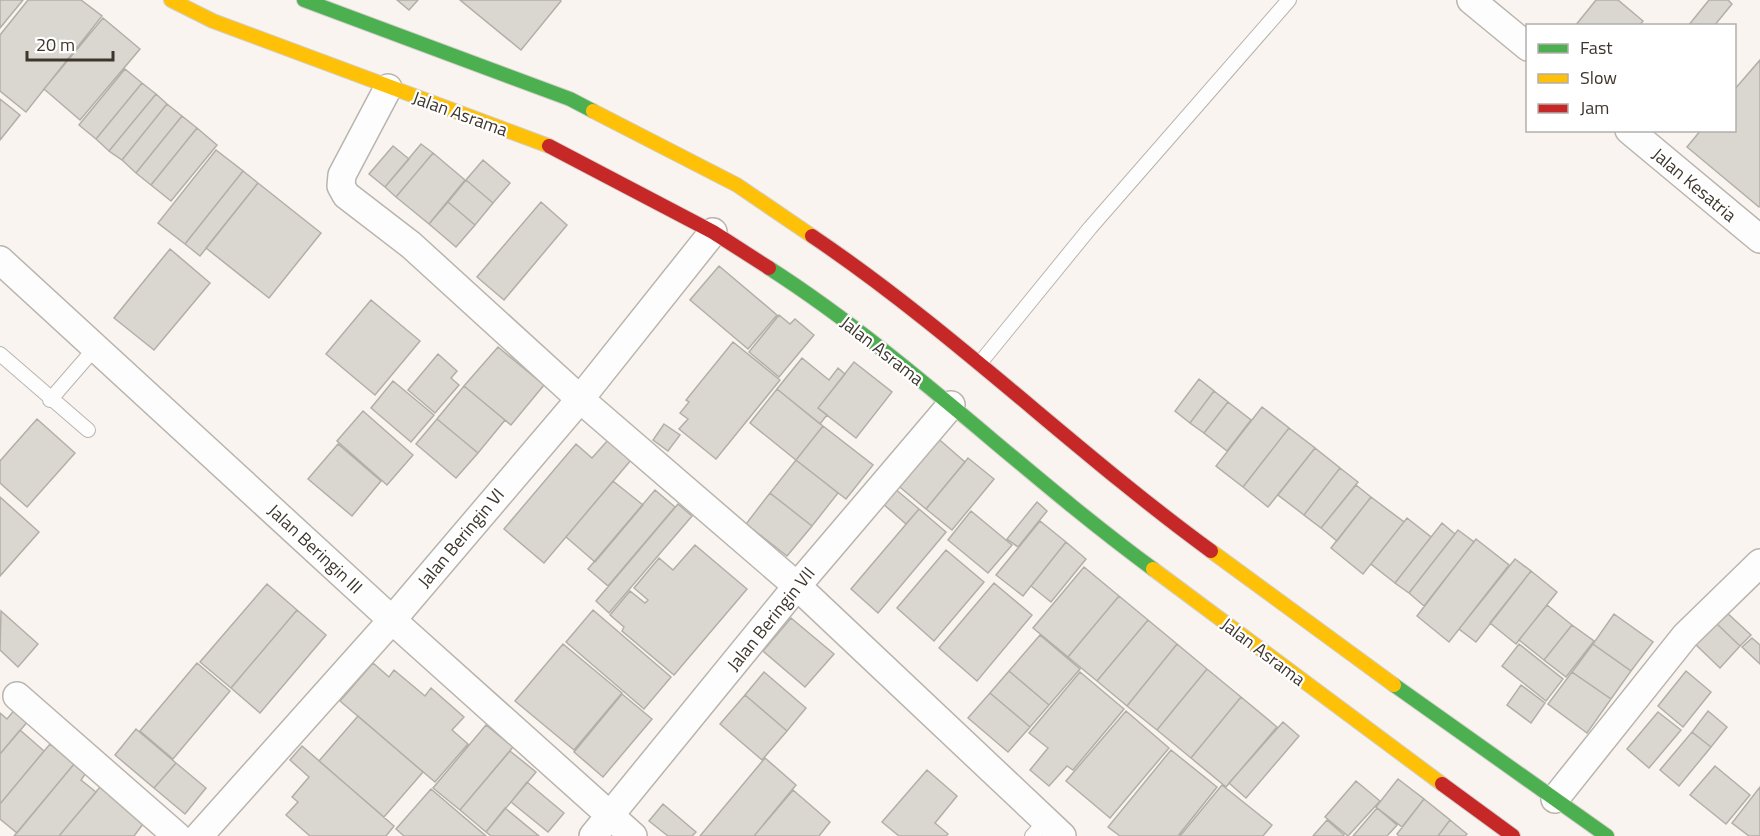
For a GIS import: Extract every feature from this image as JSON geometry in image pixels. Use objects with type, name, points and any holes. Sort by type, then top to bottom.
[{"type":"highway","name":"Jalan Asrama","points":[[171,0],[213,21],[546,145],[714,232],[812,296],[951,405],[1124,548],[1513,836]]},
{"type":"highway","points":[[304,0],[570,99],[737,185],[845,258],[980,363],[1152,508],[1390,682],[1607,836]]},
{"type":"street","points":[[1471,0],[1526,46]]},
{"type":"street","points":[[388,88],[342,175],[341,186],[346,195],[411,246],[580,399],[797,586],[1047,831]]},
{"type":"street","name":"Jalan Kesatria","points":[[1631,132],[1760,239]]},
{"type":"street","name":"Jalan Beringin VI","points":[[199,836],[392,620],[580,399],[714,232]]},
{"type":"street","name":"Jalan Beringin III","points":[[0,260],[392,620],[633,836]]},
{"type":"street","name":"Jalan Beringin VII","points":[[593,836],[797,586],[951,405]]},
{"type":"street","points":[[1555,799],[1685,636],[1760,563]]},
{"type":"street","points":[[17,696],[177,836]]},
{"type":"lane","points":[[980,363],[1090,228],[1289,0]]},
{"type":"lane","points":[[50,400],[96,346]]},
{"type":"lane","points":[[0,354],[50,400],[88,430]]},
{"type":"building","points":[[0,0],[23,0],[0,28]]},
{"type":"building","points":[[28,0],[81,0],[102,16],[26,112],[0,91],[0,35]]},
{"type":"building","points":[[397,0],[418,0],[409,10]]},
{"type":"building","points":[[460,0],[560,0],[561,1],[521,50]]},
{"type":"building","points":[[1596,0],[1618,0],[1643,21],[1641,24],[1577,24]]},
{"type":"building","points":[[1709,0],[1728,0],[1732,4],[1716,24],[1690,24]]},
{"type":"building","points":[[103,18],[140,49],[80,120],[44,89]]},
{"type":"building","points":[[1760,60],[1759,207],[1687,147],[1699,132],[1736,132],[1736,88]]},
{"type":"building","points":[[125,69],[142,83],[96,139],[79,125]]},
{"type":"building","points":[[142,83],[156,94],[109,151],[96,139]]},
{"type":"building","points":[[156,94],[167,104],[122,160],[109,151]]},
{"type":"building","points":[[0,99],[20,115],[0,140]]},
{"type":"building","points":[[167,104],[182,116],[136,173],[122,160]]},
{"type":"building","points":[[182,116],[197,128],[151,185],[136,173]]},
{"type":"building","points":[[197,128],[217,145],[171,201],[151,185]]},
{"type":"building","points":[[421,144],[433,153],[396,197],[385,187]]},
{"type":"building","points":[[393,146],[409,159],[385,187],[369,174]]},
{"type":"building","points":[[216,150],[243,171],[185,244],[158,223]]},
{"type":"building","points":[[433,153],[465,180],[429,224],[396,197]]},
{"type":"building","points":[[483,160],[510,183],[493,203],[466,180]]},
{"type":"building","points":[[243,171],[258,183],[200,256],[185,244]]},
{"type":"building","points":[[466,180],[493,203],[475,225],[448,202]]},
{"type":"building","points":[[258,183],[321,233],[269,298],[206,248]]},
{"type":"building","points":[[448,202],[475,225],[456,247],[429,224]]},
{"type":"building","points":[[541,202],[567,225],[504,300],[477,277]]},
{"type":"building","points":[[170,249],[210,283],[154,350],[114,318]]},
{"type":"building","points":[[719,266],[777,315],[748,349],[690,300]]},
{"type":"building","points":[[371,300],[420,341],[375,395],[326,354]]},
{"type":"building","points":[[779,315],[790,324],[795,319],[814,335],[779,377],[749,352]]},
{"type":"building","points":[[733,342],[780,380],[716,459],[679,429],[688,419],[680,413],[689,402],[686,400]]},
{"type":"building","points":[[498,347],[544,385],[511,425],[464,386]]},
{"type":"building","points":[[438,354],[457,371],[451,378],[459,385],[435,413],[408,390]]},
{"type":"building","points":[[802,358],[829,380],[838,368],[845,374],[818,408],[827,415],[820,424],[777,389]]},
{"type":"building","points":[[854,362],[892,392],[856,438],[818,408]]},
{"type":"building","points":[[1199,379],[1214,391],[1190,423],[1175,411]]},
{"type":"building","points":[[393,381],[434,415],[411,442],[371,408]]},
{"type":"building","points":[[464,386],[505,420],[478,453],[437,419]]},
{"type":"building","points":[[777,389],[823,426],[796,460],[750,423]]},
{"type":"building","points":[[1214,391],[1228,402],[1204,433],[1190,423]]},
{"type":"building","points":[[1228,402],[1251,420],[1227,451],[1204,433]]},
{"type":"building","points":[[1262,407],[1289,428],[1243,487],[1216,466]]},
{"type":"building","points":[[363,411],[413,455],[387,485],[337,441]]},
{"type":"building","points":[[37,419],[75,453],[27,507],[0,483],[0,461]]},
{"type":"building","points":[[437,419],[478,453],[456,478],[416,444]]},
{"type":"building","points":[[664,424],[680,435],[668,451],[653,440]]},
{"type":"building","points":[[823,426],[873,465],[846,499],[796,460]]},
{"type":"building","points":[[1289,428],[1315,448],[1268,507],[1243,487]]},
{"type":"building","points":[[934,435],[965,462],[926,509],[895,483]]},
{"type":"building","points":[[608,440],[631,460],[544,563],[504,529],[576,444],[592,458]]},
{"type":"building","points":[[338,444],[381,481],[352,516],[308,479]]},
{"type":"building","points":[[1315,448],[1340,468],[1304,515],[1278,495]]},
{"type":"building","points":[[968,458],[994,479],[952,530],[926,509]]},
{"type":"building","points":[[796,460],[838,493],[812,526],[770,493]]},
{"type":"building","points":[[1340,468],[1358,482],[1321,528],[1304,515]]},
{"type":"building","points":[[613,481],[643,505],[595,562],[566,537]]},
{"type":"building","points":[[1356,485],[1371,497],[1337,541],[1321,528]]},
{"type":"building","points":[[894,488],[919,509],[906,524],[882,503]]},
{"type":"building","points":[[655,490],[675,507],[608,586],[588,569]]},
{"type":"building","points":[[770,493],[812,526],[787,556],[746,524]]},
{"type":"building","points":[[0,497],[39,532],[0,576]]},
{"type":"building","points":[[1371,497],[1404,522],[1363,574],[1331,548]]},
{"type":"building","points":[[1037,502],[1047,511],[1018,547],[1007,539]]},
{"type":"building","points":[[678,504],[692,516],[609,613],[596,601]]},
{"type":"building","points":[[919,509],[946,532],[878,613],[851,589]]},
{"type":"building","points":[[971,511],[1012,545],[988,573],[948,540]]},
{"type":"building","points":[[1407,518],[1431,537],[1395,583],[1371,564]]},
{"type":"building","points":[[1040,521],[1066,542],[1023,596],[996,575]]},
{"type":"building","points":[[1442,523],[1455,534],[1409,593],[1395,583]]},
{"type":"building","points":[[1458,530],[1474,542],[1424,606],[1409,593]]},
{"type":"building","points":[[1476,539],[1509,565],[1449,642],[1417,616]]},
{"type":"building","points":[[1066,542],[1086,559],[1051,602],[1031,586]]},
{"type":"building","points":[[695,545],[747,589],[674,675],[622,631],[624,627],[610,615],[630,591],[645,603],[648,600],[634,588],[659,558],[673,570]]},
{"type":"building","points":[[946,550],[984,582],[934,641],[897,608]]},
{"type":"building","points":[[1515,559],[1531,571],[1476,642],[1459,629]]},
{"type":"building","points":[[1084,567],[1119,596],[1068,657],[1033,628]]},
{"type":"building","points":[[1531,571],[1557,592],[1516,644],[1490,623]]},
{"type":"building","points":[[994,583],[1032,615],[977,681],[939,648]]},
{"type":"building","points":[[267,584],[297,610],[231,688],[200,662]]},
{"type":"building","points":[[1119,596],[1148,620],[1097,681],[1068,657]]},
{"type":"building","points":[[1547,605],[1572,625],[1544,660],[1519,640]]},
{"type":"building","points":[[297,610],[326,635],[260,713],[231,688]]},
{"type":"building","points":[[593,610],[671,677],[644,709],[566,642]]},
{"type":"building","points":[[1,611],[38,644],[18,667],[0,650]]},
{"type":"building","points":[[1725,611],[1751,635],[1740,646],[1715,622]]},
{"type":"building","points":[[1614,614],[1653,642],[1631,671],[1593,644]]},
{"type":"building","points":[[791,618],[834,654],[805,687],[763,651]]},
{"type":"building","points":[[1148,620],[1177,644],[1127,706],[1097,681]]},
{"type":"building","points":[[1715,622],[1740,646],[1720,668],[1694,643]]},
{"type":"building","points":[[1572,625],[1594,641],[1566,677],[1544,660]]},
{"type":"building","points":[[1040,635],[1080,669],[1049,705],[1009,671]]},
{"type":"building","points":[[1752,638],[1760,645],[1760,664],[1742,647]]},
{"type":"building","points":[[563,644],[622,693],[574,750],[515,701]]},
{"type":"building","points":[[1177,644],[1207,669],[1157,730],[1127,706]]},
{"type":"building","points":[[1519,644],[1563,679],[1546,701],[1502,666]]},
{"type":"building","points":[[1593,644],[1631,671],[1611,699],[1572,672]]},
{"type":"building","points":[[197,663],[230,691],[173,759],[140,731]]},
{"type":"building","points":[[373,663],[389,677],[394,670],[425,696],[431,688],[464,717],[452,730],[468,744],[435,782],[340,701]]},
{"type":"building","points":[[1207,669],[1241,697],[1191,758],[1157,730]]},
{"type":"building","points":[[1009,671],[1049,705],[1030,727],[990,693]]},
{"type":"building","points":[[1686,671],[1711,692],[1683,727],[1658,706]]},
{"type":"building","points":[[764,672],[806,708],[787,731],[745,695]]},
{"type":"building","points":[[1080,672],[1124,709],[1073,770],[1067,766],[1049,786],[1030,770],[1048,748],[1029,733]]},
{"type":"building","points":[[1572,672],[1611,699],[1587,733],[1548,704]]},
{"type":"building","points":[[1521,685],[1545,703],[1531,723],[1507,705]]},
{"type":"building","points":[[990,693],[1030,727],[1008,752],[968,718]]},
{"type":"building","points":[[622,694],[652,719],[603,777],[574,752]]},
{"type":"building","points":[[745,695],[787,731],[762,760],[720,724]]},
{"type":"building","points":[[1241,697],[1277,727],[1226,787],[1191,758]]},
{"type":"building","points":[[16,708],[29,720],[0,754],[0,713],[7,719]]},
{"type":"building","points":[[1126,711],[1169,748],[1110,818],[1066,781]]},
{"type":"building","points":[[1708,711],[1727,727],[1711,747],[1692,732]]},
{"type":"building","points":[[1658,712],[1681,730],[1649,768],[1627,749]]},
{"type":"building","points":[[358,716],[423,772],[384,817],[319,761]]},
{"type":"building","points":[[1283,722],[1299,736],[1246,798],[1229,783]]},
{"type":"building","points":[[486,725],[513,747],[460,810],[433,788]]},
{"type":"building","points":[[136,729],[176,763],[154,788],[115,755]]},
{"type":"building","points":[[20,730],[44,751],[0,804],[0,754]]},
{"type":"building","points":[[1692,732],[1711,747],[1679,786],[1660,770]]},
{"type":"building","points":[[50,744],[74,764],[17,833],[0,819],[0,804]]},
{"type":"building","points":[[302,746],[394,826],[386,836],[310,836],[286,815],[298,802],[292,797],[309,777],[290,760]]},
{"type":"building","points":[[1171,750],[1217,787],[1178,836],[1120,836],[1108,827]]},
{"type":"building","points":[[510,751],[536,772],[486,832],[460,810]]},
{"type":"building","points":[[765,758],[796,785],[754,836],[700,836]]},
{"type":"building","points":[[176,763],[206,788],[185,814],[154,788]]},
{"type":"building","points":[[74,764],[86,773],[81,780],[96,792],[59,836],[14,836]]},
{"type":"building","points":[[1715,766],[1750,795],[1726,824],[1690,795]]},
{"type":"building","points":[[927,770],[957,796],[935,823],[948,834],[946,836],[899,836],[882,822]]},
{"type":"building","points":[[1398,779],[1424,799],[1402,827],[1376,807]]},
{"type":"building","points":[[1356,781],[1380,801],[1348,836],[1325,817]]},
{"type":"building","points":[[527,782],[564,813],[548,832],[511,802]]},
{"type":"building","points":[[1222,785],[1272,825],[1263,836],[1180,836]]},
{"type":"building","points":[[100,787],[143,824],[134,836],[59,836]]},
{"type":"building","points":[[1760,787],[1760,836],[1749,836],[1732,823]]},
{"type":"building","points":[[431,789],[486,836],[404,836],[396,829]]},
{"type":"building","points":[[793,790],[830,822],[819,836],[754,836]]},
{"type":"building","points":[[1424,799],[1450,820],[1438,836],[1399,836],[1397,834]]},
{"type":"building","points":[[663,804],[696,832],[692,836],[668,836],[649,821]]},
{"type":"building","points":[[505,808],[539,836],[491,836],[486,832]]},
{"type":"building","points":[[1377,808],[1397,825],[1387,836],[1353,836]]},
{"type":"building","points":[[1327,820],[1344,835],[1313,836]]},
{"type":"building","points":[[1450,820],[1467,834],[1465,836],[1438,836]]},
{"type":"traffic: fast","points":[[304,0],[570,99],[593,111]]},
{"type":"traffic: fast","points":[[769,268],[868,339],[1057,494],[1153,569]]},
{"type":"traffic: fast","points":[[1394,685],[1607,836]]},
{"type":"traffic: slow","points":[[171,0],[213,21],[549,146]]},
{"type":"traffic: slow","points":[[593,111],[737,185],[812,236]]},
{"type":"traffic: slow","points":[[1211,551],[1394,685]]},
{"type":"traffic: slow","points":[[1153,569],[1442,784]]},
{"type":"traffic: jam","points":[[549,146],[713,232],[769,268]]},
{"type":"traffic: jam","points":[[812,236],[915,311],[1160,513],[1211,551]]},
{"type":"traffic: jam","points":[[1442,784],[1513,836]]}]
